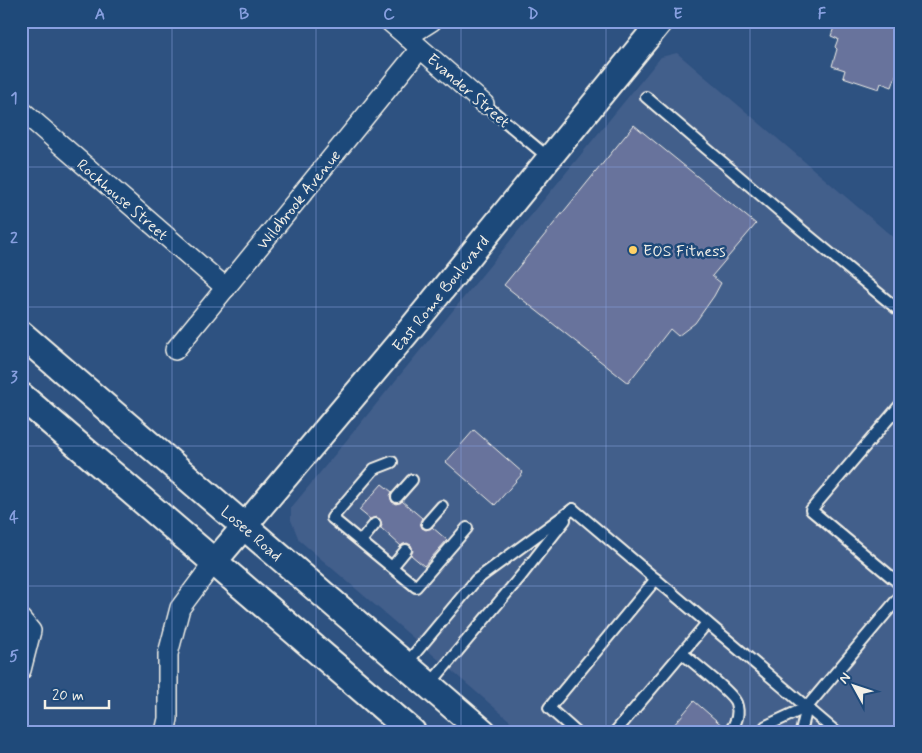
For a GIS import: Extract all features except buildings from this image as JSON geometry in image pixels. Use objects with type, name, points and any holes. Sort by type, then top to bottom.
[{"type":"main road","name":"Losee Road","points":[[21,334],[483,732]]},
{"type":"main road","points":[[21,396],[412,732]]},
{"type":"street","name":"Evander Street","points":[[389,21],[413,36],[484,104]]},
{"type":"street","name":"Wildbrook Avenue","points":[[175,350],[226,288],[413,36],[432,21]]},
{"type":"street","name":"East Rome Boulevard","points":[[215,561],[407,333],[550,159],[657,23]]},
{"type":"street","name":"Rockhouse Street","points":[[21,110],[226,288]]},
{"type":"street","points":[[165,732],[168,719],[168,654],[180,608],[215,561]]},
{"type":"street","points":[[21,670],[26,625]]},
{"type":"lane","points":[[646,97],[901,312]]},
{"type":"lane","name":"Evander Street","points":[[484,104],[550,159]]},
{"type":"lane","points":[[901,404],[811,510],[901,585]]},
{"type":"lane","points":[[392,462],[374,469],[332,518],[416,587],[466,528]]},
{"type":"lane","points":[[397,497],[412,480]]},
{"type":"lane","points":[[428,523],[442,506]]},
{"type":"lane","points":[[573,509],[836,732]]},
{"type":"lane","points":[[406,665],[476,580],[573,509]]},
{"type":"lane","points":[[429,686],[521,576],[573,509]]},
{"type":"lane","points":[[361,541],[375,524]]},
{"type":"lane","points":[[392,567],[406,550]]},
{"type":"lane","points":[[576,732],[549,708],[656,579]]},
{"type":"lane","points":[[761,732],[766,726],[807,707],[901,594]]},
{"type":"lane","points":[[614,732],[707,623]]},
{"type":"lane","points":[[682,653],[736,702],[738,716],[729,732]]},
{"type":"lane","points":[[801,732],[807,707]]},
{"type":"shaded area","points":[[677,53],[901,244],[901,732],[523,732],[299,540],[291,520],[291,508],[661,57]]},
{"type":"place","name":"EOS Fitness","points":[[633,250]]}]
